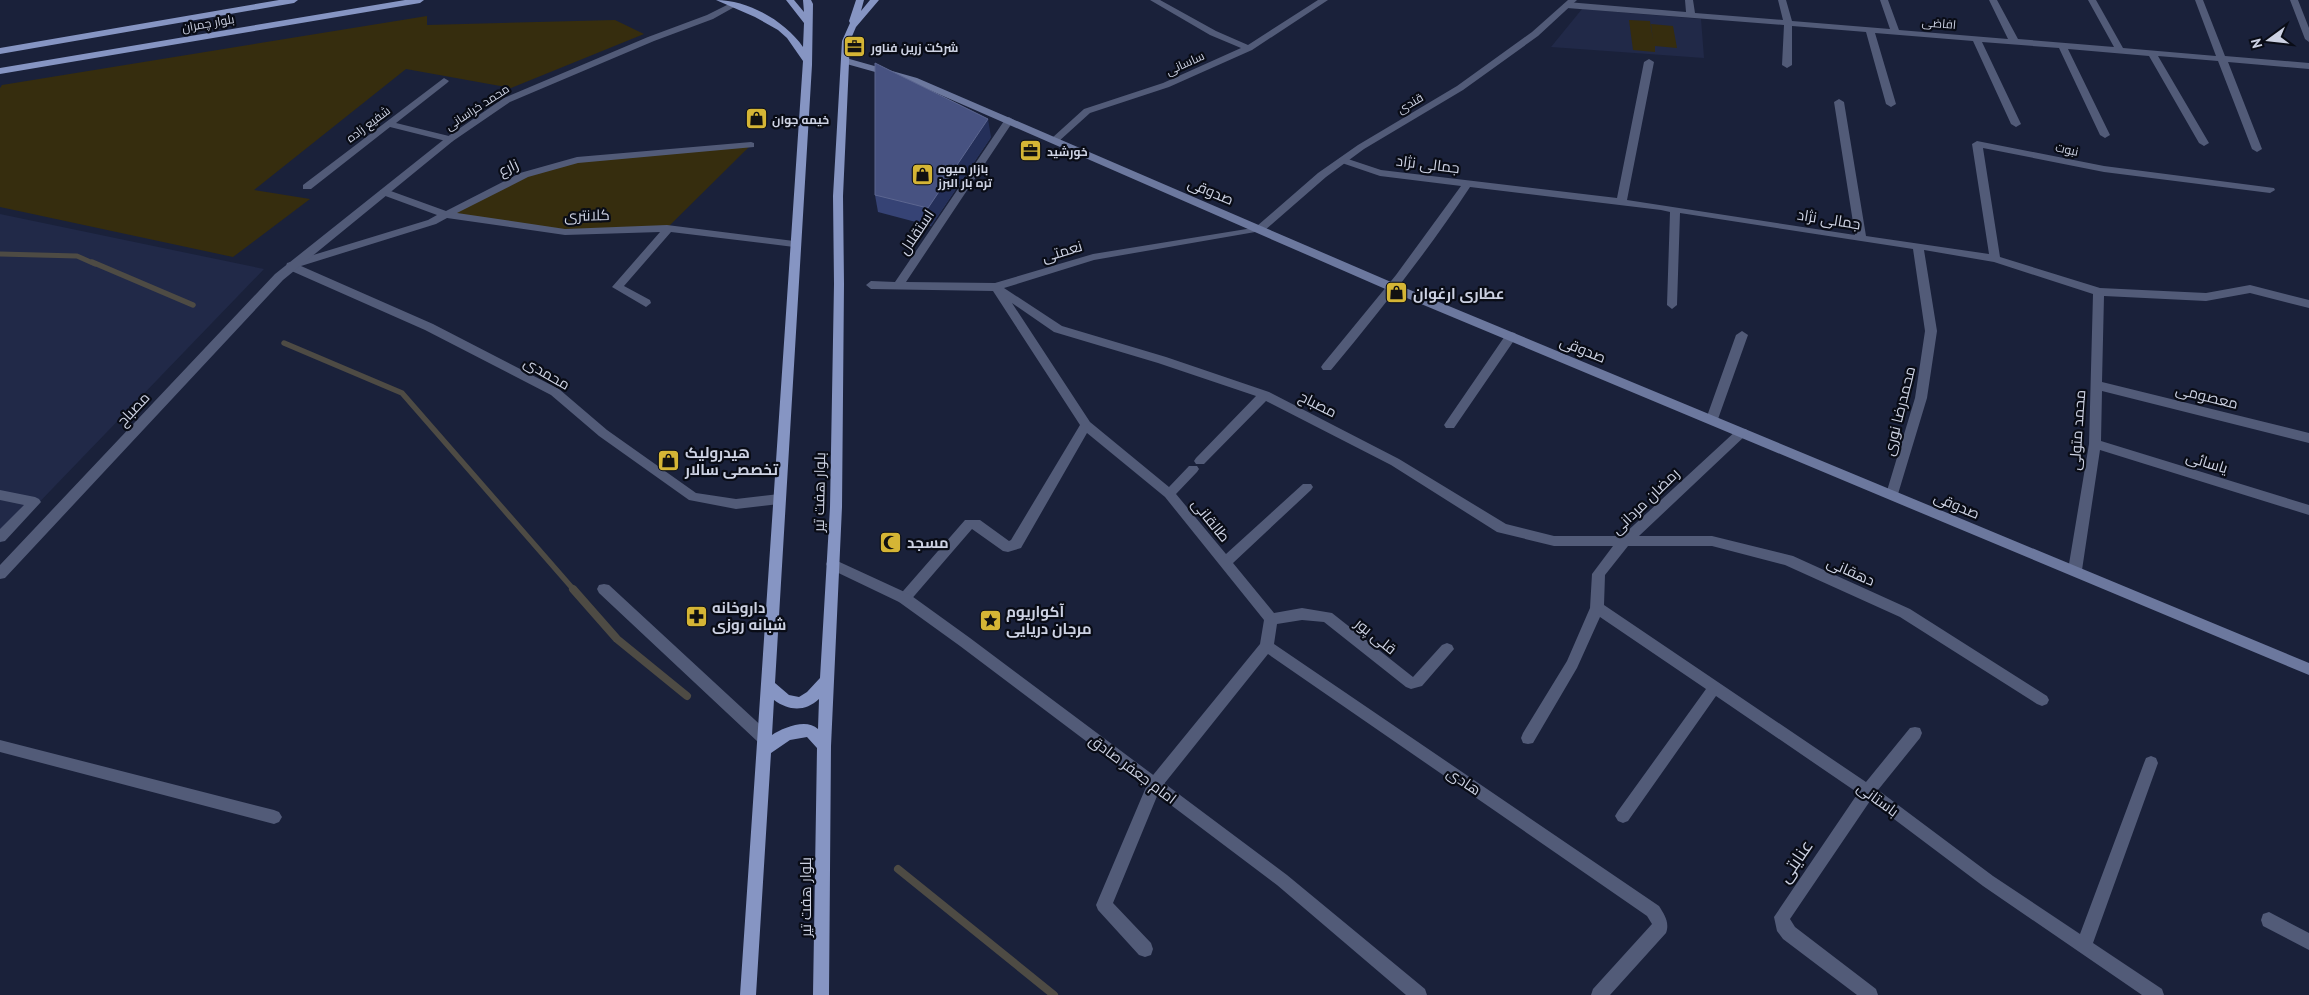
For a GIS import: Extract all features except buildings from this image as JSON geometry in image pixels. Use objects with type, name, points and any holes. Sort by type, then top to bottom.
[{"type":"main road","name":"بلوار چمران","points":[[0,51],[294,0]]},
{"type":"main road","name":"بلوار چمران","points":[[0,71],[420,0]]},
{"type":"main road","points":[[720,0],[761,16],[786,31],[799,45],[807,64]]},
{"type":"main road","points":[[790,0],[808,24]]},
{"type":"main road","points":[[748,995],[794,244],[807,64],[807,0]]},
{"type":"main road","points":[[852,26],[860,0]]},
{"type":"main road","name":"بلوار هفت تیر","points":[[821,995],[826,680],[836,507],[839,284],[838,196],[846,41],[852,26],[875,0]]},
{"type":"main road","name":"صدوقی","points":[[846,60],[914,80],[1261,228],[1394,288],[2076,570],[2309,669]]},
{"type":"main road","points":[[768,685],[781,699],[796,704],[814,697],[826,680]]},
{"type":"main road","points":[[763,743],[796,731],[810,731],[824,746]]},
{"type":"street","points":[[1154,0],[1213,33],[1249,48]]},
{"type":"street","name":"ساسانی","points":[[1055,140],[1087,111],[1166,85],[1249,48],[1324,0]]},
{"type":"street","points":[[1689,0],[1691,15]]},
{"type":"street","points":[[1782,0],[1788,23],[1787,65]]},
{"type":"street","points":[[1884,0],[1895,32]]},
{"type":"street","points":[[1993,0],[2014,41]]},
{"type":"street","points":[[2092,0],[2120,50]]},
{"type":"street","points":[[2198,0],[2223,58],[2257,149]]},
{"type":"street","points":[[2294,0],[2309,39]]},
{"type":"street","name":"افاضی","points":[[1570,3],[1691,15],[2309,66]]},
{"type":"street","name":"قندی","points":[[1261,228],[1342,160],[1460,88],[1535,34],[1570,3]]},
{"type":"street","name":"محمد خراسانی","points":[[291,266],[450,139],[507,100],[651,39],[710,17],[734,5]]},
{"type":"street","points":[[1870,30],[1891,104]]},
{"type":"street","points":[[1976,38],[2016,124]]},
{"type":"street","points":[[2062,45],[2105,135]]},
{"type":"street","points":[[2151,52],[2204,142]]},
{"type":"street","points":[[1621,202],[1649,62]]},
{"type":"street","name":"شفیع زاده","points":[[306,186],[444,81]]},
{"type":"street","points":[[1839,102],[1861,239]]},
{"type":"street","name":"استقلال","points":[[898,285],[1009,120]]},
{"type":"street","points":[[389,124],[450,139]]},
{"type":"street","name":"نبوت","points":[[1995,259],[1977,144],[2104,169],[2270,190]]},
{"type":"street","name":"زارع","points":[[291,266],[371,242],[446,215],[524,175],[577,160],[751,145]]},
{"type":"street","name":"جمالی نژاد","points":[[1342,160],[1380,173],[1621,202],[1995,259],[2099,292],[2206,297],[2250,289],[2309,304]]},
{"type":"street","points":[[1327,367],[1394,288],[1440,227],[1467,184]]},
{"type":"street","name":"کلانتری","points":[[384,192],[446,215],[565,232],[668,228],[794,244]]},
{"type":"street","points":[[1672,305],[1675,210]]},
{"type":"street","points":[[646,303],[617,287],[668,228]]},
{"type":"street","name":"نعمتی","points":[[871,285],[995,287],[1093,257],[1261,228]]},
{"type":"street","name":"محمدرضا نوری","points":[[1892,494],[1921,398],[1931,331],[1918,246]]},
{"type":"street","name":"محمدی","points":[[291,266],[429,327],[555,392],[603,432],[693,497],[736,504],[779,499]]},
{"type":"street","name":"مصباح","points":[[0,574],[291,266]]},
{"type":"street","name":"مصباح","points":[[995,287],[1058,329],[1162,360],[1264,395],[1395,462],[1502,528],[1554,541],[1624,542]]},
{"type":"street","name":"طالقانی","points":[[995,287],[1086,425],[1169,494],[1271,619]]},
{"type":"street","name":"محمد متولی","points":[[2076,570],[2095,444],[2099,292]]},
{"type":"street","points":[[1712,419],[1742,335]]},
{"type":"street","points":[[1450,425],[1511,336]]},
{"type":"street","name":"معصومی","points":[[2097,386],[2309,438]]},
{"type":"street","points":[[1169,494],[1264,395]]},
{"type":"street","points":[[904,598],[969,524],[976,524],[1008,547],[1016,544],[1086,425]]},
{"type":"street","name":"رمضان مردانی","points":[[1597,608],[1599,574],[1624,542],[1742,432]]},
{"type":"street","name":"یاسائی","points":[[2095,444],[2309,510]]},
{"type":"street","points":[[1225,562],[1307,486]]},
{"type":"street","points":[[0,495],[35,502],[0,537]]},
{"type":"street","name":"دهقانی","points":[[1624,542],[1712,541],[1788,560],[1905,614],[2042,700]]},
{"type":"street","name":"امام جعفر صادق","points":[[833,564],[904,598],[1282,880],[1419,995]]},
{"type":"street","points":[[604,589],[763,743]]},
{"type":"street","points":[[1528,738],[1572,664],[1597,608]]},
{"type":"street","name":"باستانی","points":[[1597,608],[1868,791],[1988,881],[2084,944],[2156,995]]},
{"type":"street","name":"قلی پور","points":[[1271,619],[1302,614],[1327,617],[1411,683],[1417,682],[1447,649]]},
{"type":"street","points":[[1145,949],[1104,905],[1154,785],[1267,646],[1271,619]]},
{"type":"street","name":"هادی","points":[[1267,646],[1654,911],[1659,920],[1660,927],[1599,995]]},
{"type":"street","points":[[1623,816],[1715,688]]},
{"type":"street","name":"عنایتی","points":[[1870,995],[1788,932],[1782,926],[1782,917],[1868,791],[1916,733]]},
{"type":"street","points":[[0,746],[274,817]]},
{"type":"street","points":[[2084,944],[2151,762]]},
{"type":"street","points":[[2269,920],[2309,942]]},
{"type":"shaded area","points":[[1582,9],[1701,19],[1704,58],[1551,47]]},
{"type":"shaded area","points":[[427,16],[427,25],[615,20],[644,34],[511,88],[406,69],[254,190],[310,199],[233,257],[0,207],[0,88],[2,85]]},
{"type":"shaded area","points":[[1629,20],[1650,21],[1653,40],[1651,24],[1673,26],[1677,48],[1655,46],[1655,52],[1633,50]]},
{"type":"shaded area","points":[[751,145],[667,228],[565,232],[447,215],[524,175],[577,160]]},
{"type":"shaded area","points":[[0,214],[264,269],[0,543]]},
{"type":"waterway","points":[[0,254],[77,256],[95,264]]},
{"type":"waterway","points":[[92,262],[193,305]]},
{"type":"waterway","points":[[284,343],[402,393],[574,590]]},
{"type":"waterway","points":[[573,589],[617,639],[687,696]]},
{"type":"waterway","points":[[898,869],[1054,995]]},
{"type":"place","name":"شرکت زرین فناور","points":[[855,47]]},
{"type":"place","name":"خیمه جوان","points":[[756,119]]},
{"type":"place","name":"خورشید","points":[[1031,151]]},
{"type":"place","name":"بازار میوه تره بار البرز","points":[[922,175]]},
{"type":"place","name":"عطاری ارغوان","points":[[1397,293]]},
{"type":"place","name":"هیدرولیک تخصصی سالار","points":[[669,461]]},
{"type":"place","name":"مسجد","points":[[891,542]]},
{"type":"place","name":"داروخانه شبانه روزی","points":[[696,616]]},
{"type":"place","name":"آکواریوم مرجان دریایی","points":[[990,620]]}]
